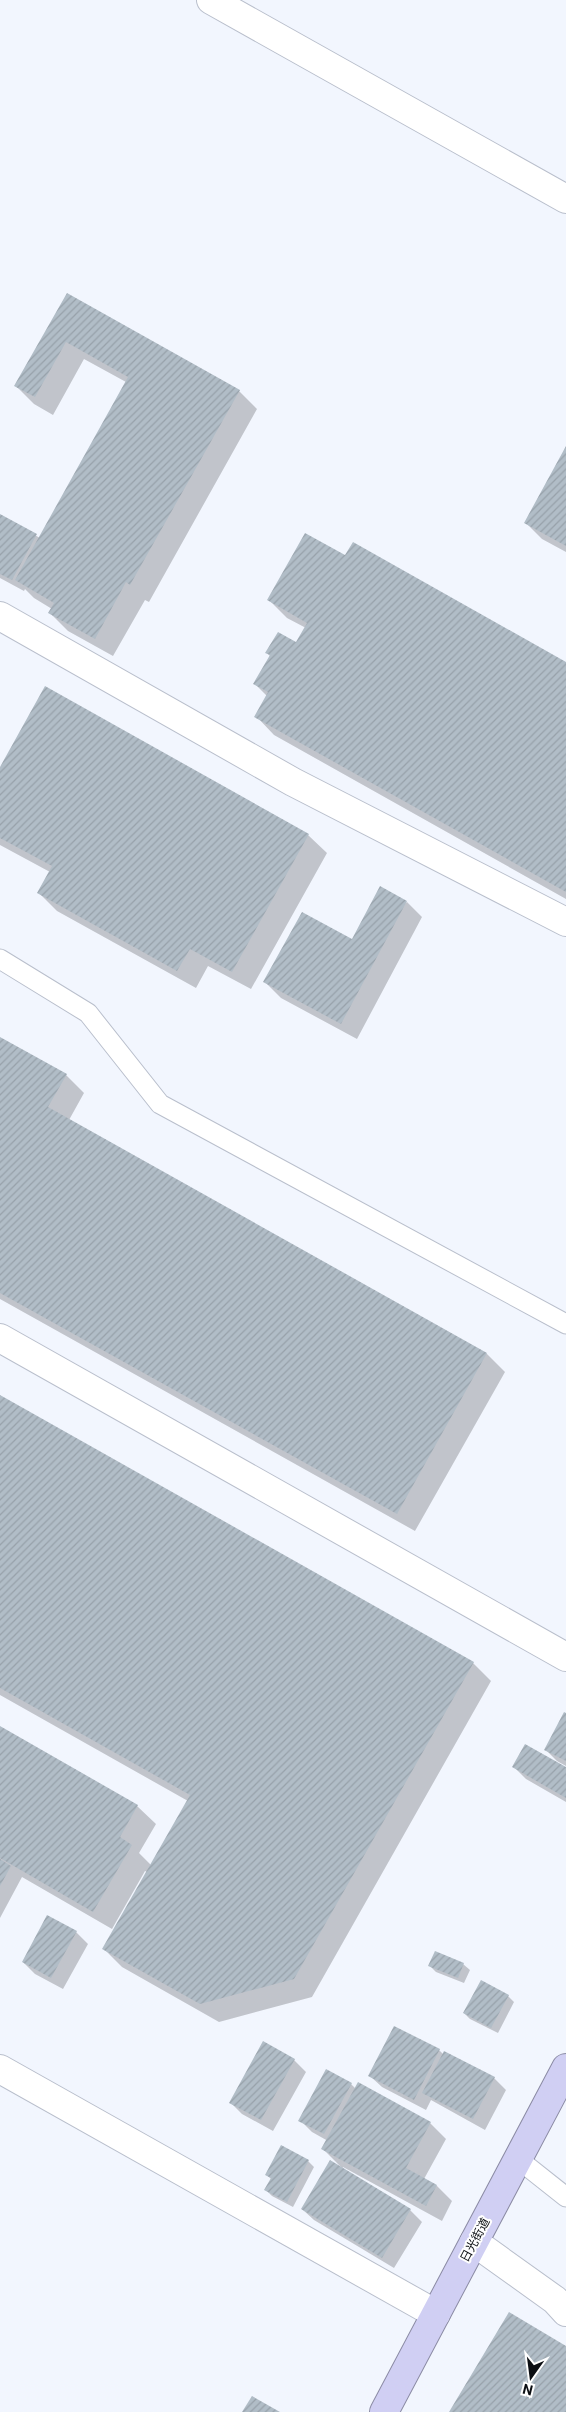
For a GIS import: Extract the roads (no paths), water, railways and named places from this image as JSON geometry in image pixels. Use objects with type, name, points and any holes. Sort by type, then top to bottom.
[{"type":"highway","name":"日光街道","points":[[384,2412],[566,2068]]},
{"type":"street","points":[[211,0],[566,200]]},
{"type":"street","points":[[0,616],[293,782],[566,922]]},
{"type":"street","points":[[0,1338],[566,1657]]},
{"type":"street","points":[[0,2069],[436,2314]]},
{"type":"street","points":[[474,2242],[555,2300],[566,2312]]},
{"type":"lane","points":[[0,959],[88,1013],[160,1104],[566,1324]]},
{"type":"lane","points":[[518,2159],[566,2197]]}]
